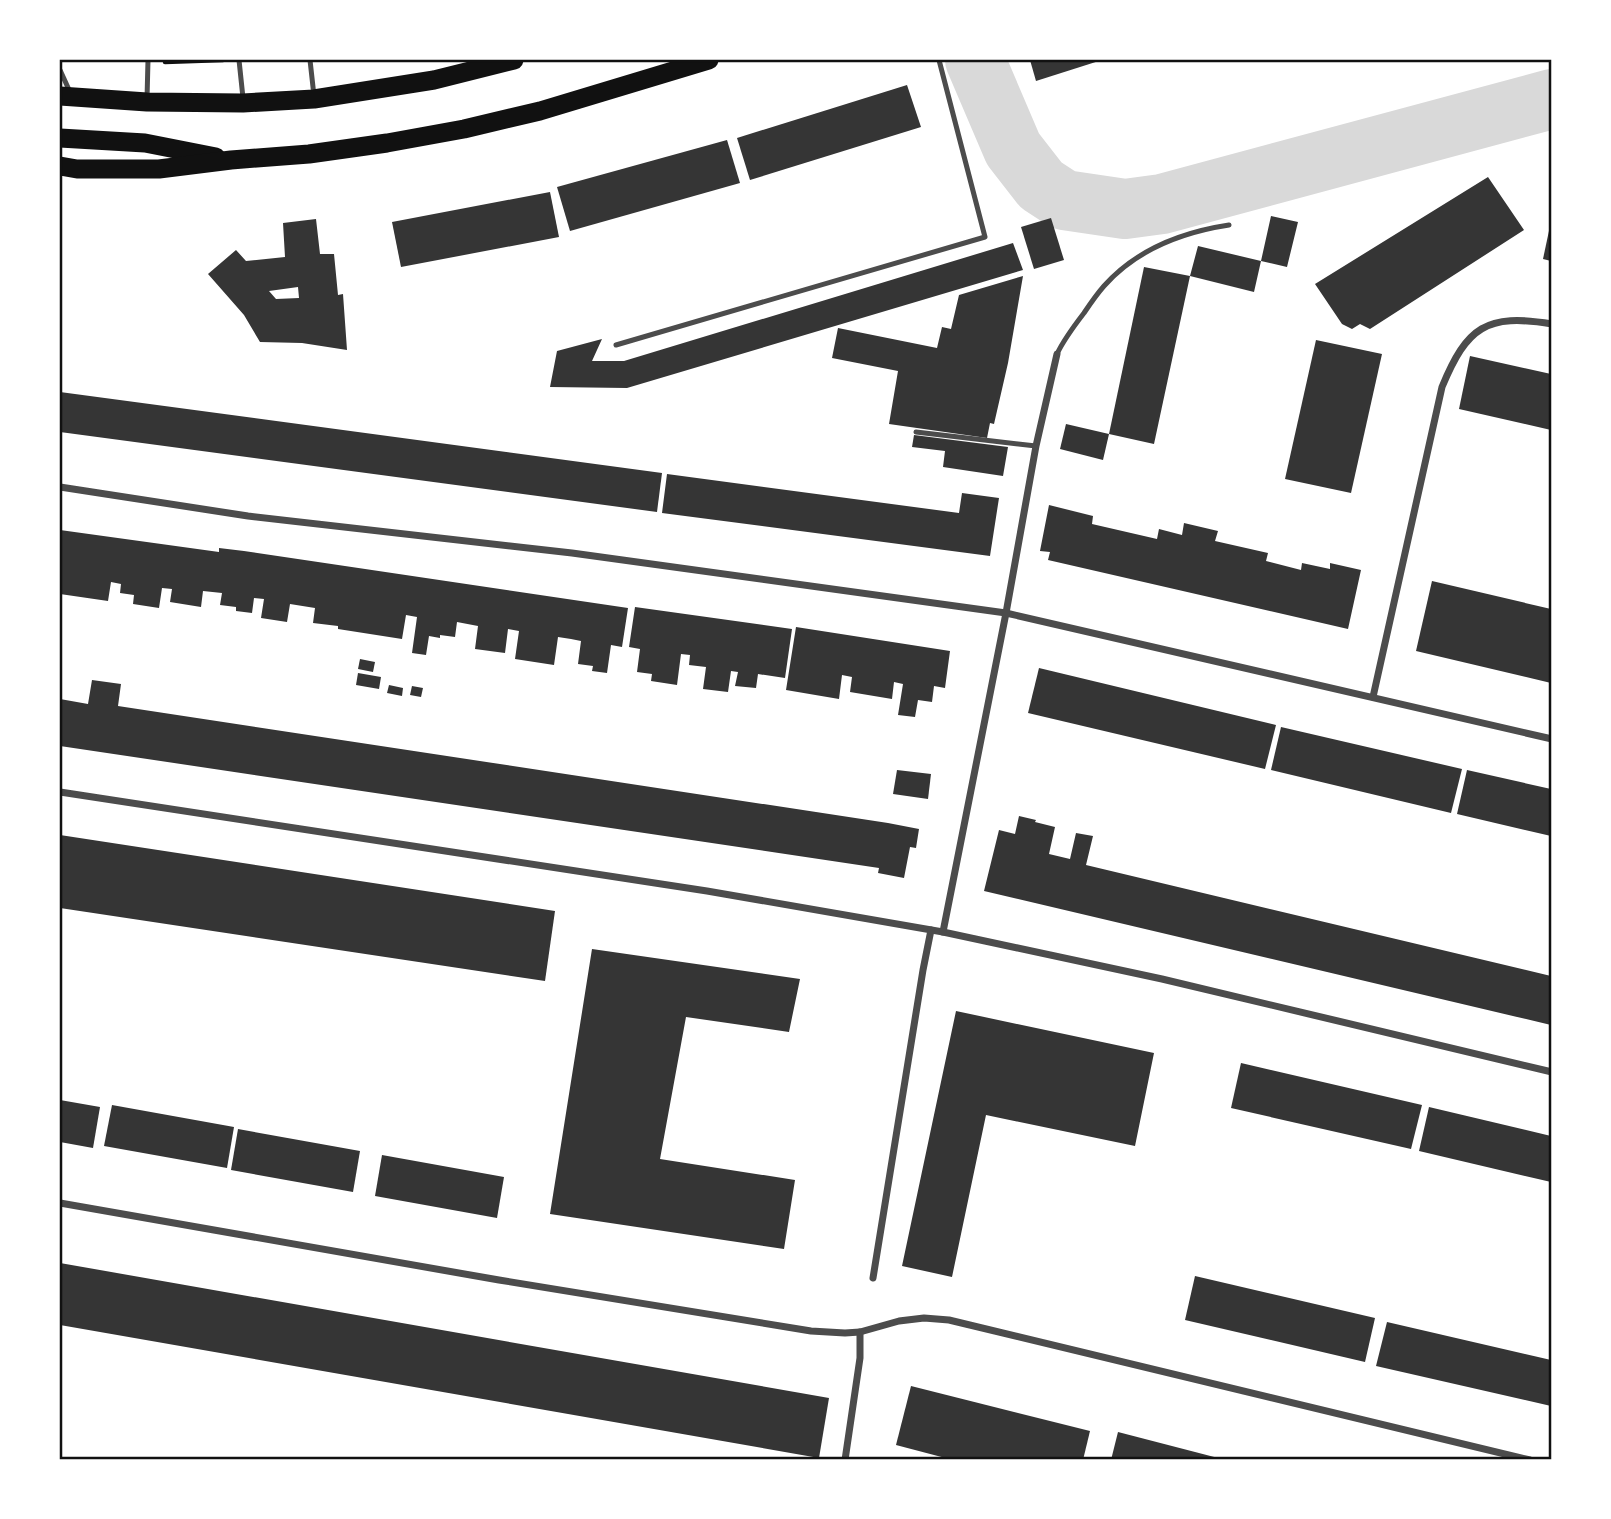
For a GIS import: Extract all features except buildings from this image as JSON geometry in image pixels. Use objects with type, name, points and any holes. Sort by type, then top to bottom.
[{"type":"highway","points":[[66,97],[147,102],[243,103],[314,99],[434,80],[512,60]]},
{"type":"highway","points":[[60,166],[77,169],[159,169],[387,143],[540,111],[709,60]]},
{"type":"highway","points":[[60,138],[145,143],[231,160]]},
{"type":"street","points":[[1373,697],[1442,387],[1454,359],[1475,332],[1499,321],[1526,320],[1552,324]]},
{"type":"street","points":[[943,932],[1056,354]]},
{"type":"street","points":[[60,487],[248,516],[572,553],[1006,613],[1552,739]]},
{"type":"street","points":[[60,792],[694,888],[943,932],[1162,979],[1552,1072]]},
{"type":"street","points":[[873,1278],[930,930]]},
{"type":"street","points":[[60,1203],[797,1329],[828,1333],[860,1332],[899,1321],[924,1318],[949,1320],[1530,1460]]},
{"type":"street","points":[[845,1460],[860,1358],[860,1332]]},
{"type":"lane","points":[[237,60],[243,103]]},
{"type":"lane","points":[[310,60],[314,99]]},
{"type":"lane","points":[[616,345],[985,237],[939,60]]},
{"type":"lane","points":[[147,102],[148,61]]},
{"type":"lane","points":[[60,70],[66,97]]},
{"type":"lane","points":[[1056,354],[1063,340],[1103,287],[1135,259],[1174,238],[1229,225]]},
{"type":"lane","points":[[916,432],[1036,446]]},
{"type":"path","points":[[148,61],[237,60]]},
{"type":"waterway","points":[[975,60],[1013,149],[1041,185],[1064,200],[1125,209],[1162,204],[1552,99]]}]
